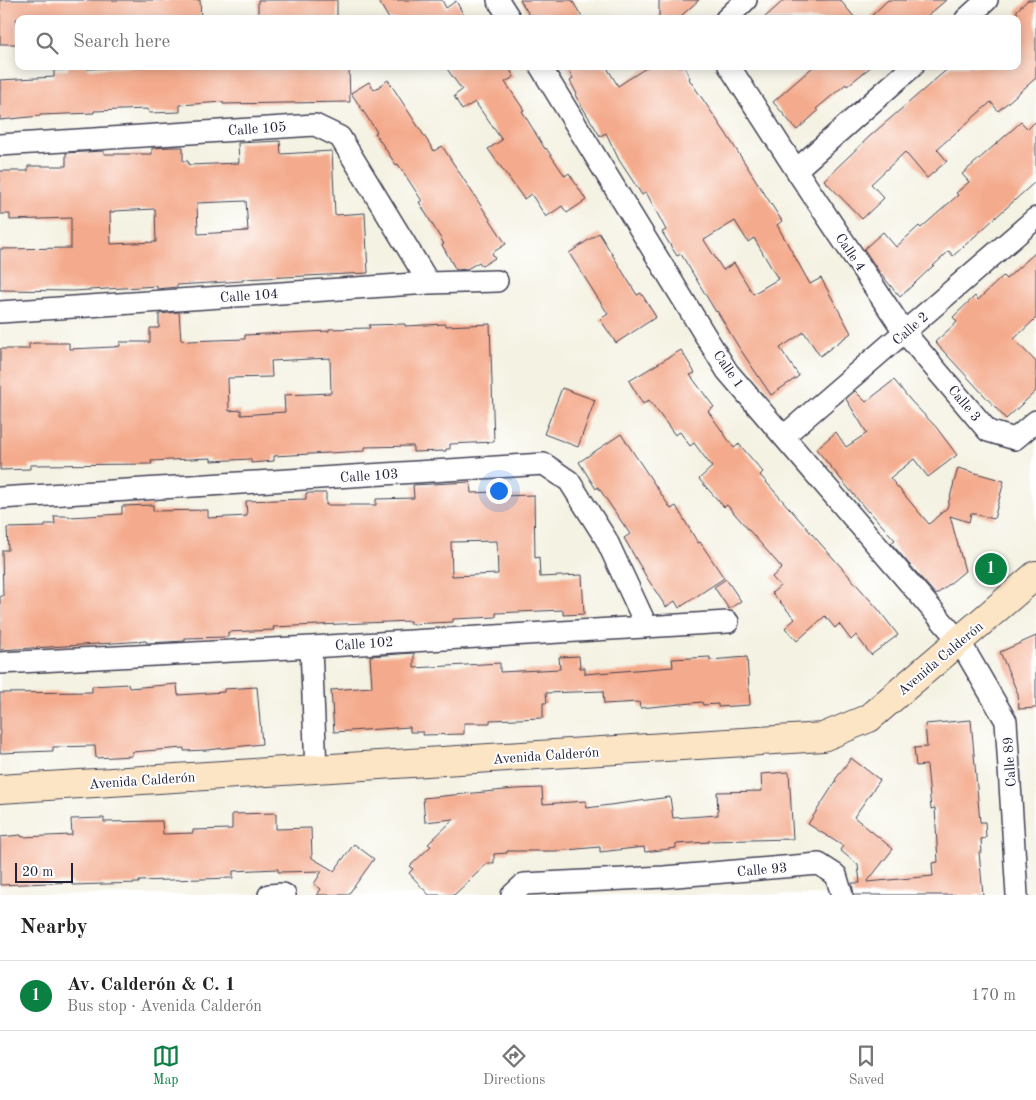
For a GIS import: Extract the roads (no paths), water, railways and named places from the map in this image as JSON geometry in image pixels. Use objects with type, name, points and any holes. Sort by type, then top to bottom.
[{"type":"street","points":[[498,0],[507,15]]},
{"type":"street","points":[[730,15],[746,0]]},
{"type":"street","points":[[970,15],[987,0]]},
{"type":"street","name":"Calle 1","points":[[542,70],[727,371],[960,642]]},
{"type":"street","name":"Calle 4","points":[[732,70],[905,333]]},
{"type":"street","points":[[796,170],[908,70]]},
{"type":"street","name":"Calle 105","points":[[0,145],[315,125],[340,137],[429,283]]},
{"type":"street","name":"Calle 2","points":[[784,436],[1036,218]]},
{"type":"street","name":"Calle 104","points":[[0,312],[429,283],[497,281]]},
{"type":"street","name":"Calle 3","points":[[905,333],[988,431],[1014,439],[1036,421]]},
{"type":"street","name":"Calle 103","points":[[0,498],[544,464],[569,480],[606,539],[646,625]]},
{"type":"street","name":"Avenida Calderón","points":[[0,789],[823,736],[869,718],[1036,575]]},
{"type":"street","name":"Calle 102","points":[[0,663],[311,647],[646,625],[728,622]]},
{"type":"street","name":"Calle 89","points":[[960,642],[1006,721],[1017,895]]},
{"type":"street","points":[[311,647],[316,770]]},
{"type":"street","name":"Calle 93","points":[[512,895],[524,884],[665,886],[819,864],[836,875],[842,895]]},
{"type":"street","points":[[270,895],[285,895]]},
{"type":"place","name":"Av. Calderón & C. 1","points":[[991,569]]}]
